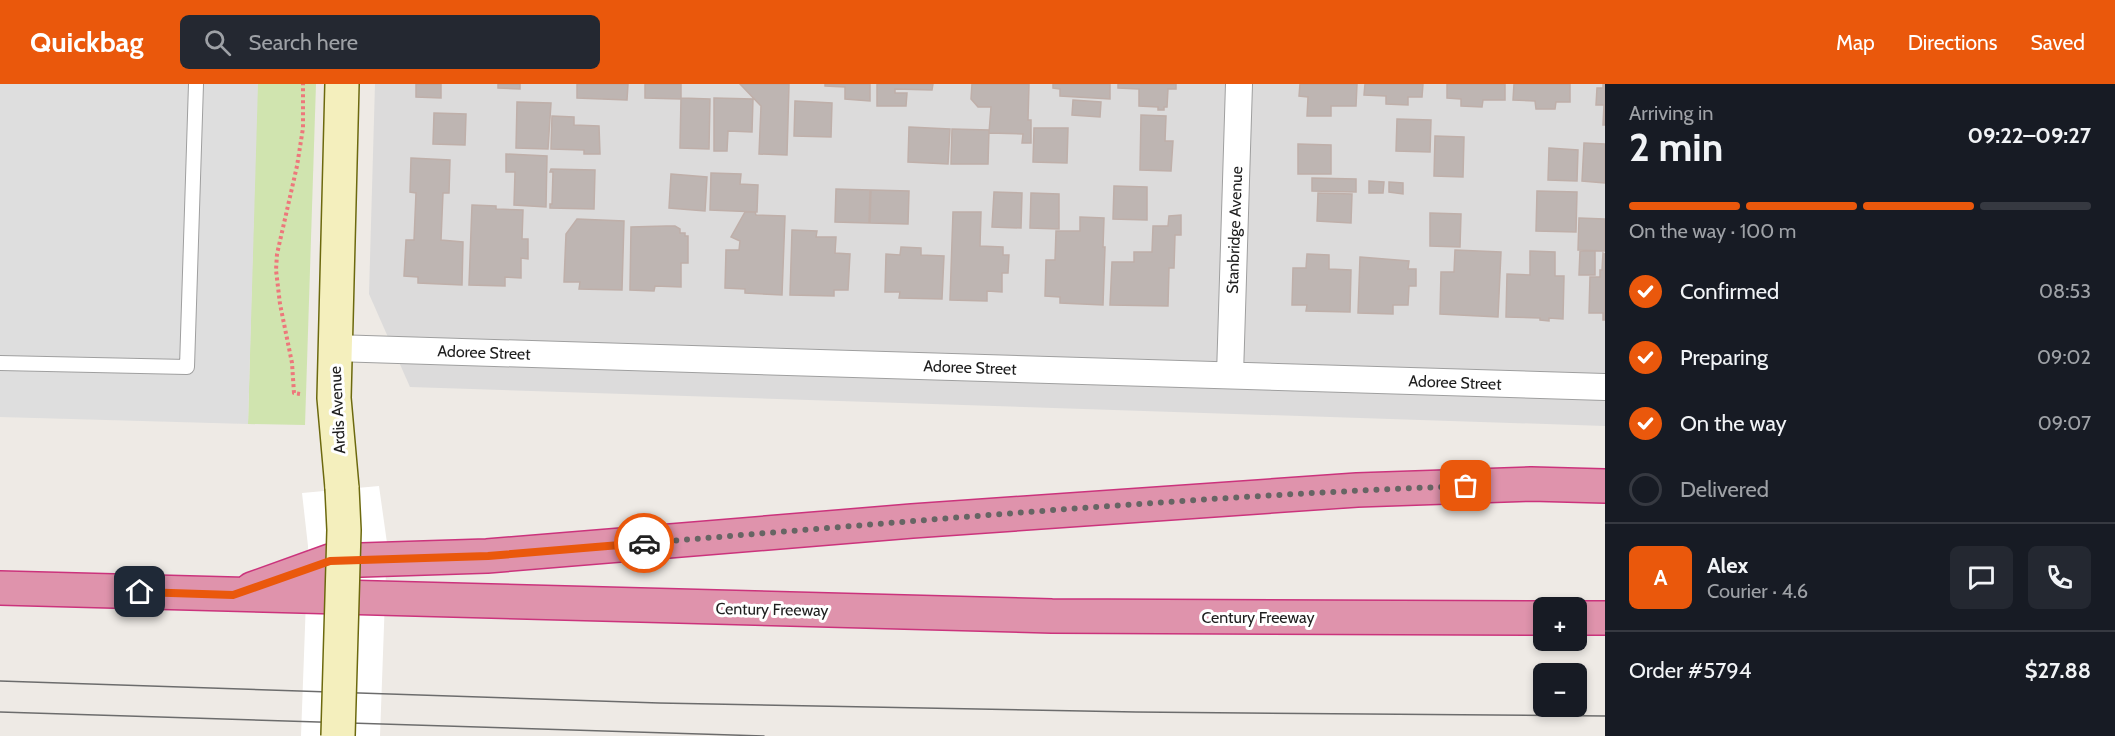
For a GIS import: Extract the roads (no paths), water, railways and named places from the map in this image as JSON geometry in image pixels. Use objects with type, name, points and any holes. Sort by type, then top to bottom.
[{"type":"highway","points":[[233,595],[330,561],[488,556],[924,520],[1357,490],[1532,484],[1605,486]]},
{"type":"highway","name":"Century Freeway","points":[[0,588],[1052,616],[1533,618]]},
{"type":"highway","points":[[1587,618],[1605,618]]},
{"type":"street","name":"Ardis Avenue","points":[[338,736],[344,530],[334,398],[334,348],[342,84]]},
{"type":"street","name":"Stanbridge Avenue","points":[[1230,375],[1239,84]]},
{"type":"street","name":"Adoree Street","points":[[334,348],[1605,387]]},
{"type":"lane","points":[[0,363],[187,367],[196,84]]},
{"type":"tram line","points":[[0,681],[659,703],[1136,712],[1605,716]]},
{"type":"tram line","points":[[0,712],[764,736]]}]
